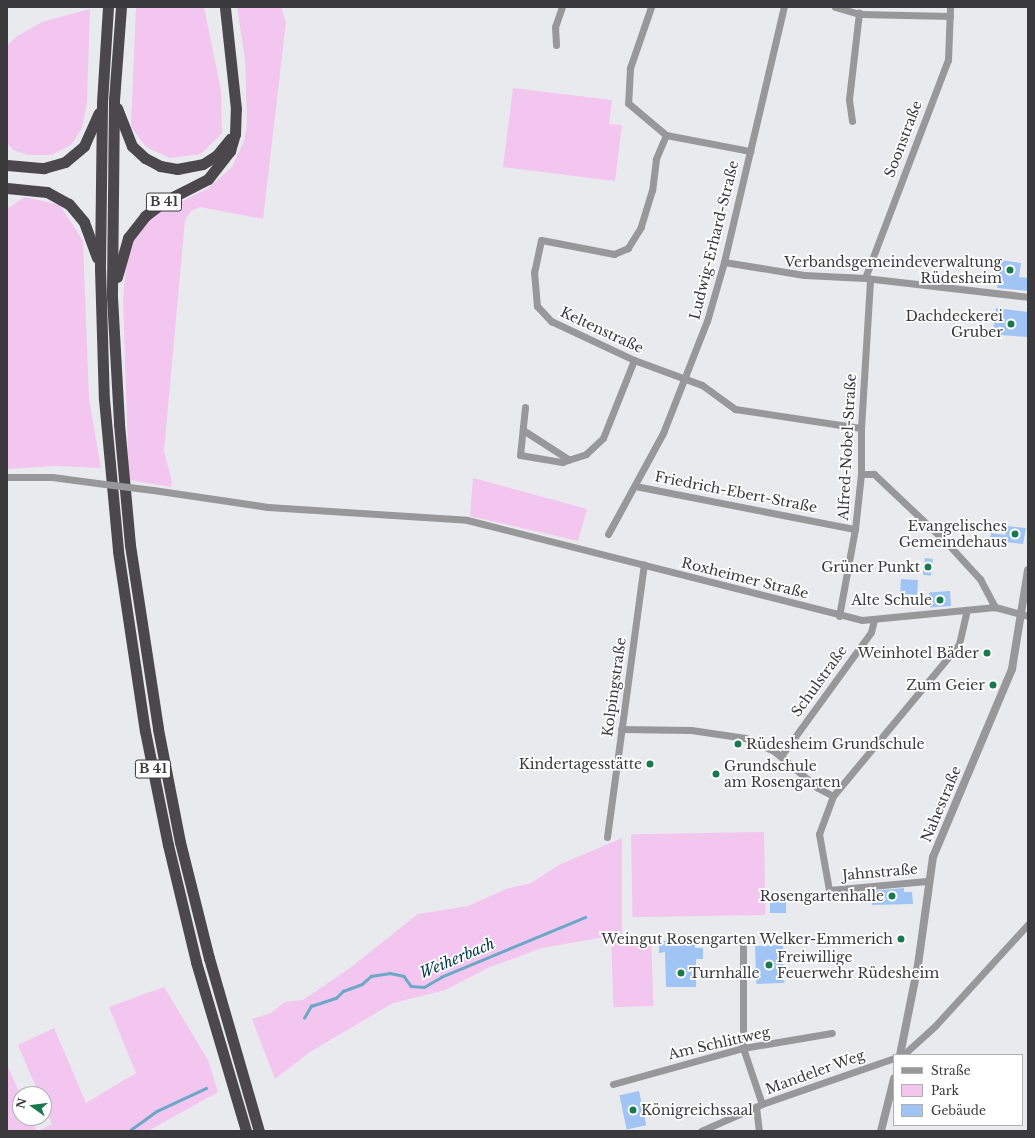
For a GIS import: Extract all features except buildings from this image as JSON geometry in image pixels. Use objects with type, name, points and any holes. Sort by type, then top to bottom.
[{"type":"highway","name":"B 41","points":[[108,7],[102,103],[100,268],[110,474],[144,723],[196,962],[246,1131]]},
{"type":"highway","name":"B 41","points":[[121,7],[114,100],[112,297],[119,424],[130,545],[158,729],[180,842],[209,958],[259,1131]]},
{"type":"highway","points":[[220,7],[226,24]]},
{"type":"highway","points":[[225,7],[236,99],[236,125]]},
{"type":"highway","name":"B 41","points":[[114,100],[132,146],[148,160],[168,168],[190,168],[210,160],[224,148],[236,125]]},
{"type":"highway","name":"B 41","points":[[7,165],[44,168],[72,157],[89,139],[102,103]]},
{"type":"highway","name":"B 41","points":[[112,297],[122,256],[133,230],[158,205],[193,189],[215,173],[230,151],[236,125]]},
{"type":"highway","name":"B 41","points":[[7,188],[47,192],[75,209],[88,229],[100,268]]},
{"type":"highway","name":"B 41","points":[[7,194],[23,189]]},
{"type":"street","points":[[556,44],[555,27],[562,7]]},
{"type":"street","points":[[651,7],[630,68],[628,103],[666,135],[750,151]]},
{"type":"street","name":"Ludwig-Erhard-Straße","points":[[608,534],[663,433],[686,379],[724,262],[784,7]]},
{"type":"street","points":[[835,7],[859,14],[950,16]]},
{"type":"street","name":"Soonstraße","points":[[868,278],[948,60],[950,7]]},
{"type":"street","points":[[852,122],[849,99],[859,14]]},
{"type":"street","name":"Keltenstraße","points":[[666,135],[656,159],[652,190],[640,227],[628,248],[614,254],[541,240],[534,272],[537,306],[551,321],[634,360],[702,386],[735,409],[861,428]]},
{"type":"street","points":[[724,262],[804,275],[868,278],[1028,297]]},
{"type":"street","name":"Alfred-Nobel-Straße","points":[[839,616],[856,529],[861,474],[861,428],[868,278]]},
{"type":"street","points":[[525,407],[520,454],[562,462],[568,458],[586,454],[603,438],[634,360]]},
{"type":"street","points":[[522,430],[568,458]]},
{"type":"street","points":[[861,474],[874,474],[947,543],[980,580],[995,608]]},
{"type":"street","name":"Roxheimer Straße","points":[[7,478],[52,477],[268,507],[467,520],[839,616],[874,620],[995,608],[1025,615]]},
{"type":"street","name":"Friedrich-Ebert-Straße","points":[[635,486],[856,529]]},
{"type":"street","name":"Kolpingstraße","points":[[607,837],[644,565]]},
{"type":"street","name":"Nahestraße","points":[[901,1054],[918,965],[932,857],[1012,669],[1025,615],[1028,570]]},
{"type":"street","name":"Jahnstraße","points":[[928,880],[829,890],[818,834],[833,796],[959,644],[967,610]]},
{"type":"street","name":"Schulstraße","points":[[781,756],[871,632],[874,620]]},
{"type":"street","points":[[621,729],[691,730],[746,738],[781,756],[818,788],[833,796]]},
{"type":"street","points":[[902,1054],[935,1026],[1028,924]]},
{"type":"street","points":[[743,945],[743,1048],[759,1106],[759,1131]]},
{"type":"street","name":"Am Schlittweg","points":[[613,1084],[743,1048],[832,1034]]},
{"type":"street","name":"Mandeler Weg","points":[[702,1131],[759,1106],[893,1058]]},
{"type":"street","points":[[881,1131],[893,1083]]},
{"type":"green space","points":[[136,7],[204,7],[221,90],[222,133],[201,154],[170,158],[146,147],[131,127]]},
{"type":"green space","points":[[237,7],[281,7],[286,22],[263,219],[200,207],[191,211],[185,220],[164,451],[172,482],[171,487],[129,480],[123,299],[127,258],[133,239],[152,216],[207,189],[232,167],[244,141],[247,123],[245,59]]},
{"type":"green space","points":[[90,9],[87,102],[82,128],[71,145],[51,155],[28,155],[13,150],[7,143],[7,46],[16,37],[42,22]]},
{"type":"green space","points":[[513,88],[612,100],[609,124],[622,125],[615,181],[503,167]]},
{"type":"green space","points":[[25,197],[60,205],[83,241],[89,399],[101,468],[56,466],[7,469],[7,209]]},
{"type":"green space","points":[[473,478],[587,509],[578,541],[470,516]]},
{"type":"green space","points":[[764,832],[765,915],[632,917],[631,834]]},
{"type":"green space","points":[[622,838],[622,934],[542,948],[490,967],[445,990],[393,1003],[310,1052],[275,1079],[252,1019],[271,1013],[285,1002],[303,1000],[350,968],[418,914],[468,906],[506,889],[531,883],[561,864]]},
{"type":"green space","points":[[651,935],[653,1006],[614,1007],[611,936]]},
{"type":"green space","points":[[164,987],[208,1060],[218,1092],[148,1131],[38,1131],[48,1126],[52,1126],[52,1086],[36,1086],[18,1045],[54,1028],[86,1103],[136,1073],[109,1007]]},
{"type":"green space","points":[[7,1065],[16,1086],[12,1086],[12,1126],[35,1126],[37,1131],[7,1131]]},
{"type":"waterway","name":"Weiherbach","points":[[304,1018],[311,1006],[336,998],[343,991],[362,984],[371,976],[390,973],[404,976],[411,986],[424,987],[441,977],[585,917]]},
{"type":"waterway","name":"Weiherbach","points":[[129,1131],[157,1111],[206,1088]]},
{"type":"place","name":"Verbandsgemeindeverwaltung Rüdesheim","points":[[1010,270]]},
{"type":"place","name":"Dachdeckerei Gruber","points":[[1011,324]]},
{"type":"place","name":"Evangelisches Gemeindehaus","points":[[1015,534]]},
{"type":"place","name":"Grüner Punkt","points":[[928,567]]},
{"type":"place","name":"Alte Schule","points":[[940,600]]},
{"type":"place","name":"Weinhotel Bäder","points":[[987,653]]},
{"type":"place","name":"Zum Geier","points":[[993,685]]},
{"type":"place","name":"Rüdesheim Grundschule","points":[[738,744]]},
{"type":"place","name":"Kindertagesstätte","points":[[650,764]]},
{"type":"place","name":"Grundschule am Rosengarten","points":[[716,774]]},
{"type":"place","name":"Rosengartenhalle","points":[[892,896]]},
{"type":"place","name":"Weingut Rosengarten Welker-Emmerich","points":[[901,939]]},
{"type":"place","name":"Freiwillige Feuerwehr Rüdesheim","points":[[769,965]]},
{"type":"place","name":"Turnhalle","points":[[681,973]]},
{"type":"place","name":"Königreichssaal","points":[[633,1110]]}]
